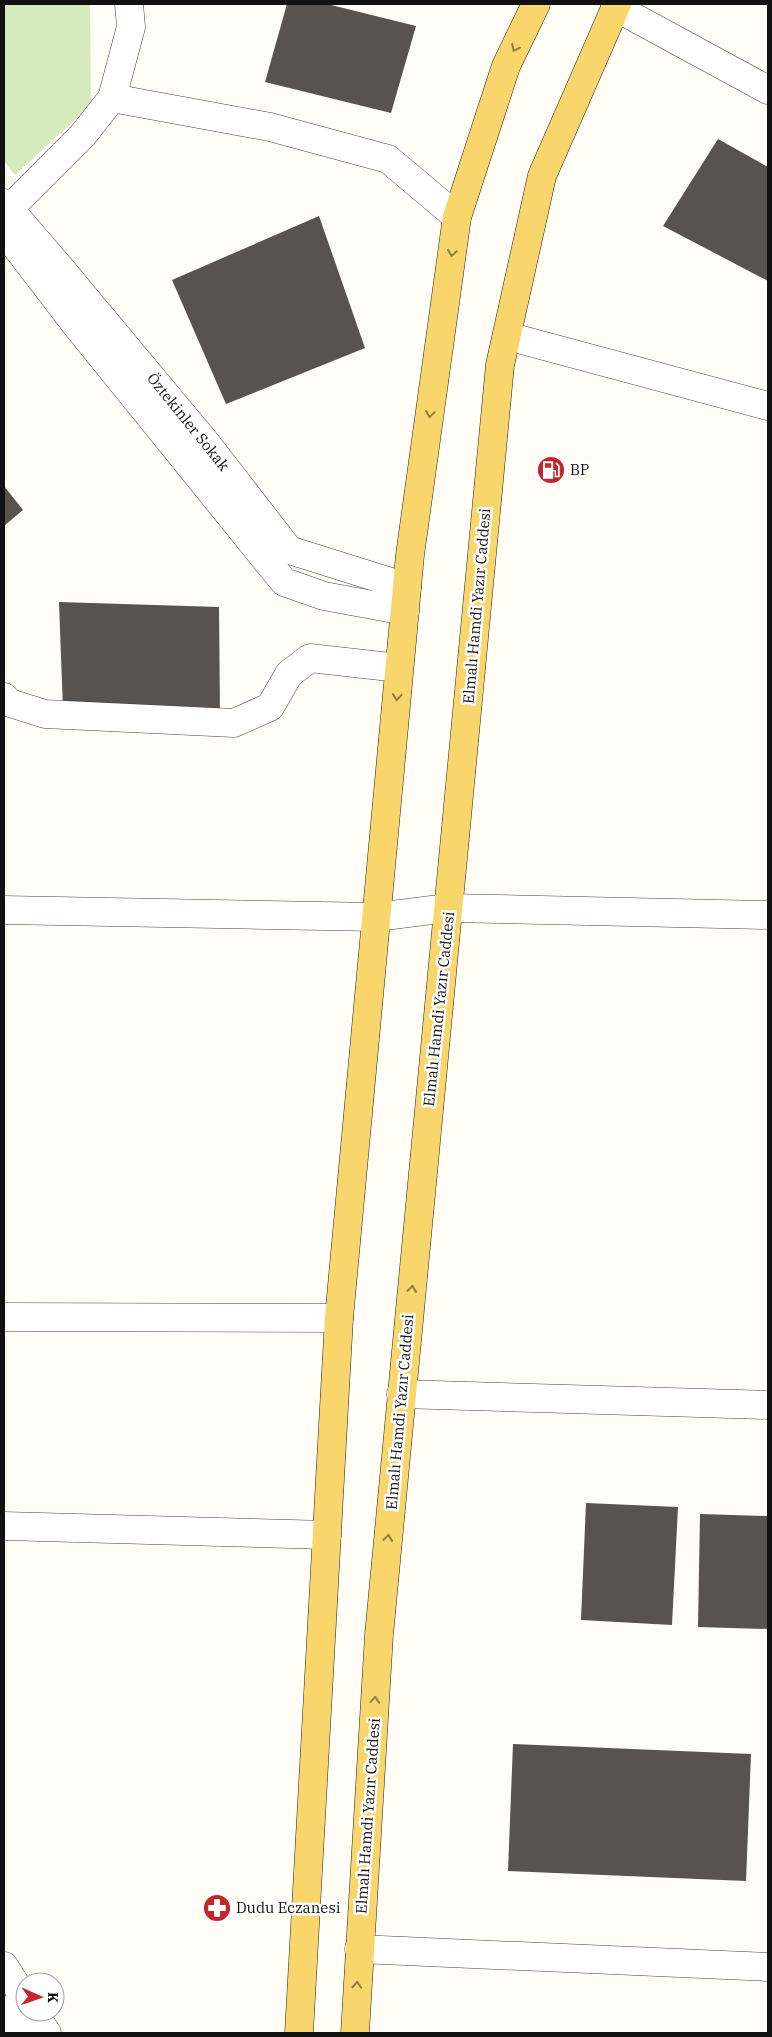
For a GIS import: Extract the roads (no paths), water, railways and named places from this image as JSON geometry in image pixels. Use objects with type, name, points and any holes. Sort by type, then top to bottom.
[{"type":"main road","points":[[299,2033],[339,1318],[406,599],[456,217],[506,66],[536,4]]},
{"type":"main road","name":"Elmalı Hamdi Yazır Caddesi","points":[[355,2033],[379,1634],[500,365],[542,176],[616,5]]},
{"type":"street","points":[[5,214],[83,135],[112,98],[130,28],[129,4]]},
{"type":"street","points":[[616,5],[768,90]]},
{"type":"street","points":[[112,98],[270,127],[388,159],[456,217]]},
{"type":"street","name":"Öztekinler Sokak","points":[[5,214],[63,270],[207,444],[289,550],[406,599]]},
{"type":"street","points":[[506,336],[768,406]]},
{"type":"street","points":[[4,698],[10,703],[45,714],[234,723],[270,707],[289,674],[310,658],[400,668]]},
{"type":"street","points":[[4,910],[376,917],[448,908],[768,915]]},
{"type":"street","points":[[4,1317],[339,1318]]},
{"type":"street","points":[[402,1394],[768,1404]]},
{"type":"street","points":[[4,1526],[327,1535]]},
{"type":"street","points":[[359,1949],[768,1967]]},
{"type":"street","points":[[4,1966],[15,1983]]},
{"type":"street","points":[[4,2010],[20,2033]]},
{"type":"street","points":[[40,2022],[47,2033]]},
{"type":"place","name":"BP","points":[[551,470]]},
{"type":"place","name":"Dudu Eczanesi","points":[[217,1908]]}]
